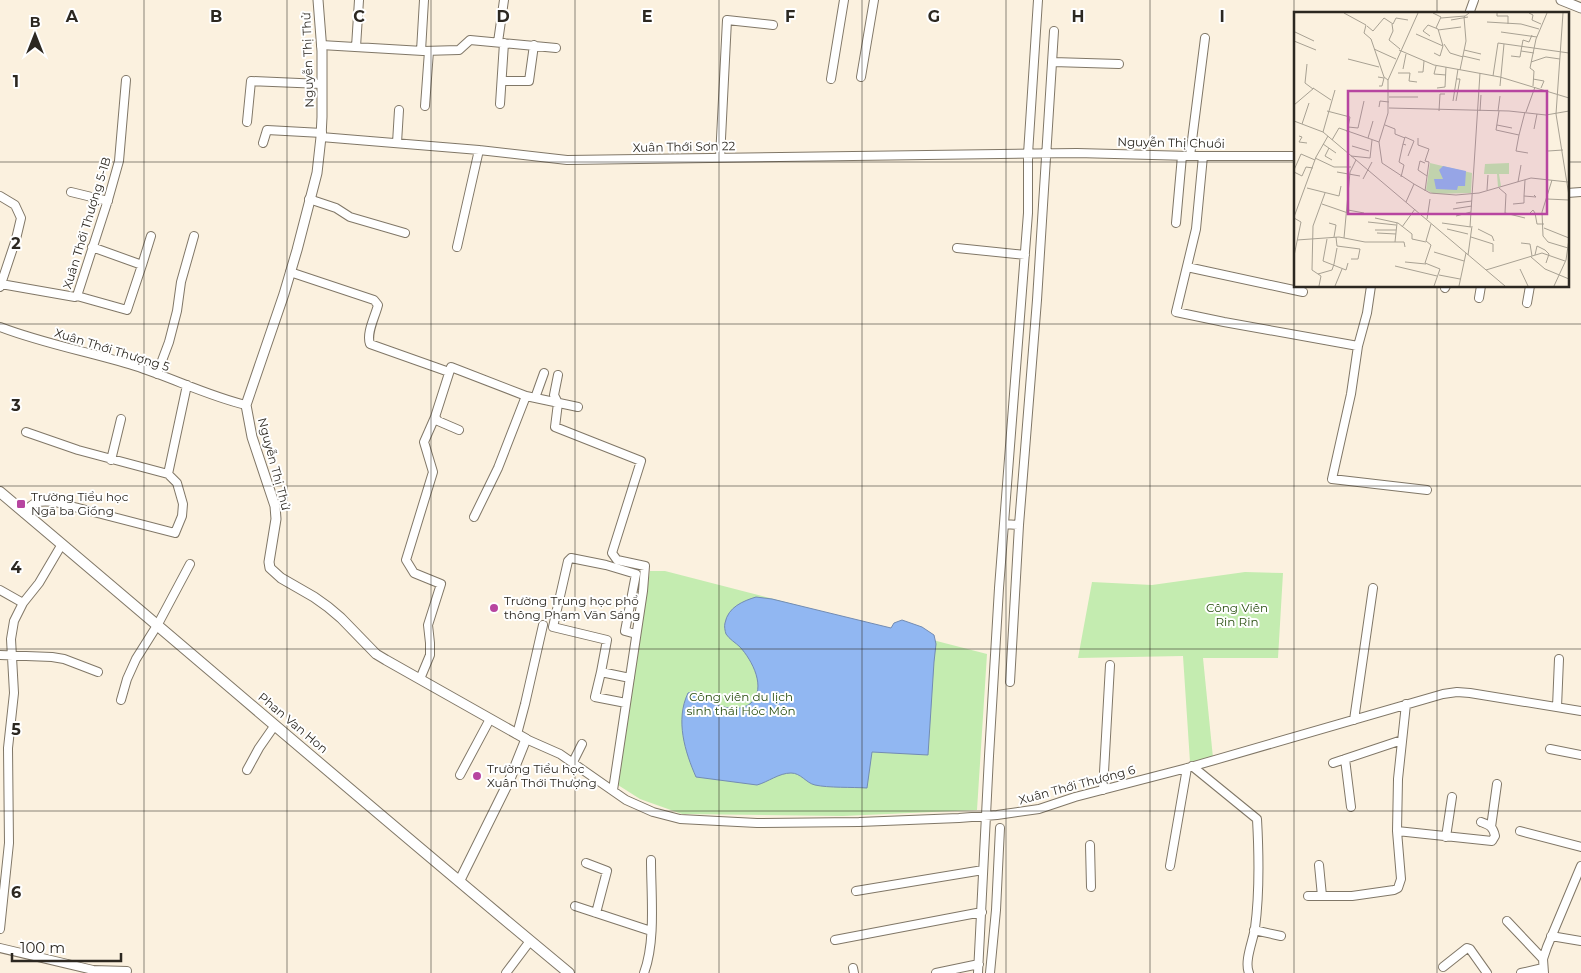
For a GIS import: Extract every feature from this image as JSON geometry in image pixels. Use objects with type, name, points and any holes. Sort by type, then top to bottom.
[{"type":"main road","name":"Phan Van Hon","points":[[0,492],[569,973]]},
{"type":"street","name":"Nguyễn Thị Thử","points":[[318,0],[321,45],[322,135],[317,173],[290,272],[246,405],[252,437],[275,506],[276,519],[268,562],[270,568],[281,578],[314,597],[341,618],[376,654],[526,739]]},
{"type":"street","points":[[356,47],[358,0]]},
{"type":"street","points":[[424,0],[425,106]]},
{"type":"street","points":[[500,104],[504,0]]},
{"type":"street","points":[[831,78],[844,0]]},
{"type":"street","points":[[861,77],[874,0]]},
{"type":"street","points":[[978,973],[998,598],[1028,213],[1028,154],[1038,0]]},
{"type":"street","points":[[1470,12],[1474,0]]},
{"type":"street","points":[[1567,1],[1581,8]]},
{"type":"street","points":[[720,158],[727,20],[773,25]]},
{"type":"street","points":[[1010,682],[1019,525],[1047,153],[1054,31]]},
{"type":"street","points":[[1176,223],[1205,38]]},
{"type":"street","points":[[321,45],[425,51],[459,50],[470,40],[556,48]]},
{"type":"street","points":[[502,81],[529,81],[534,45]]},
{"type":"street","points":[[1052,62],[1120,64]]},
{"type":"street","name":"Xuân Thới Thượng 5-1B","points":[[0,286],[77,296],[119,161],[126,80]]},
{"type":"street","points":[[247,122],[251,81],[322,84]]},
{"type":"street","points":[[397,143],[399,110]]},
{"type":"street","name":"Xuân Thới Sơn 22","points":[[262,143],[267,130],[568,160],[1047,153]]},
{"type":"street","points":[[457,247],[479,150]]},
{"type":"street","name":"Nguyễn Thị Chuồi","points":[[1047,153],[1294,156]]},
{"type":"street","points":[[1203,156],[1196,229],[1176,312],[1358,346]]},
{"type":"street","points":[[71,192],[108,201]]},
{"type":"street","points":[[1568,193],[1581,192]]},
{"type":"street","points":[[0,196],[15,205],[22,218],[0,286]]},
{"type":"street","points":[[309,199],[336,208],[350,217],[405,233]]},
{"type":"street","points":[[77,296],[127,310],[151,236]]},
{"type":"street","points":[[157,374],[171,334],[177,311],[181,282],[194,236]]},
{"type":"street","points":[[92,247],[142,265]]},
{"type":"street","points":[[957,248],[1025,255]]},
{"type":"street","points":[[1187,267],[1303,292]]},
{"type":"street","points":[[290,272],[374,300],[378,305],[368,340],[370,344],[449,372]]},
{"type":"street","points":[[1371,288],[1367,313],[1358,346],[1351,394],[1332,479],[1427,490]]},
{"type":"street","points":[[1479,298],[1481,288]]},
{"type":"street","points":[[1527,303],[1530,288]]},
{"type":"street","name":"Xuân Thới Thượng 5","points":[[0,327],[29,337],[104,357],[157,374],[226,400],[246,405]]},
{"type":"street","points":[[420,679],[430,655],[428,625],[441,584],[414,572],[406,560],[433,472],[424,442],[435,417],[451,367],[526,396],[578,407]]},
{"type":"street","points":[[535,398],[544,373]]},
{"type":"street","points":[[558,375],[554,395],[558,403],[555,428],[641,461],[612,552],[617,560],[645,566],[643,591],[613,790]]},
{"type":"street","points":[[168,474],[187,385]]},
{"type":"street","points":[[474,517],[498,468],[526,396]]},
{"type":"street","points":[[435,417],[438,421],[459,430]]},
{"type":"street","points":[[111,460],[121,419]]},
{"type":"street","points":[[24,513],[31,505],[40,501],[55,502],[175,533],[182,516],[183,504],[177,483],[168,474],[111,460],[26,432]]},
{"type":"street","points":[[1004,524],[1019,525]]},
{"type":"street","points":[[0,929],[8,843],[8,748],[14,693],[11,639],[14,621],[62,544]]},
{"type":"street","points":[[626,703],[595,696],[607,640],[553,627],[568,561],[571,558],[606,565],[636,574],[625,631],[636,634]]},
{"type":"street","points":[[121,700],[127,679],[136,659],[158,624],[190,564]]},
{"type":"street","points":[[1354,720],[1374,588]]},
{"type":"street","points":[[0,590],[24,603]]},
{"type":"street","points":[[517,734],[543,625]]},
{"type":"street","points":[[0,655],[64,658],[98,672]]},
{"type":"street","points":[[1557,707],[1559,659]]},
{"type":"street","points":[[1103,790],[1110,665]]},
{"type":"street","points":[[601,672],[630,678]]},
{"type":"street","name":"Xuân Thới Thượng 6","points":[[526,739],[560,754],[626,800],[653,812],[680,819],[757,823],[849,822],[997,816],[1038,809],[1354,720],[1428,697],[1457,692],[1581,711]]},
{"type":"street","points":[[1308,896],[1352,896],[1398,888],[1401,879],[1397,831],[1398,779],[1406,704]]},
{"type":"street","points":[[460,775],[490,719]]},
{"type":"street","points":[[246,770],[276,725]]},
{"type":"street","points":[[460,880],[510,779],[526,739]]},
{"type":"street","points":[[1333,763],[1402,740]]},
{"type":"street","points":[[573,762],[582,744]]},
{"type":"street","points":[[1550,749],[1581,755]]},
{"type":"street","points":[[1345,759],[1351,807]]},
{"type":"street","points":[[1170,866],[1190,767],[1257,819],[1259,882],[1254,930],[1247,964],[1249,973]]},
{"type":"street","points":[[1397,831],[1446,838],[1492,841],[1495,836],[1491,827],[1498,784]]},
{"type":"street","points":[[1446,838],[1452,797]]},
{"type":"street","points":[[1481,822],[1491,827]]},
{"type":"street","points":[[990,973],[996,910],[1000,828]]},
{"type":"street","points":[[1520,831],[1581,847]]},
{"type":"street","points":[[1090,845],[1091,887]]},
{"type":"street","points":[[644,973],[647,966],[651,931],[651,860]]},
{"type":"street","points":[[586,863],[607,872],[596,913]]},
{"type":"street","points":[[1319,865],[1322,896]]},
{"type":"street","points":[[1520,973],[1543,970],[1543,959],[1551,936],[1581,866]]},
{"type":"street","points":[[856,891],[983,870]]},
{"type":"street","points":[[576,906],[651,931]]},
{"type":"street","points":[[835,940],[982,912]]},
{"type":"street","points":[[1507,921],[1543,959]]},
{"type":"street","points":[[1254,930],[1281,936]]},
{"type":"street","points":[[1551,936],[1581,940]]},
{"type":"street","points":[[506,973],[530,940]]},
{"type":"street","points":[[0,948],[93,970],[127,971]]},
{"type":"street","points":[[1443,967],[1468,948],[1487,973]]},
{"type":"street","points":[[936,973],[979,964]]},
{"type":"green space","name":"Công viên du lịch sinh thái Hóc Môn","points":[[650,571],[665,571],[987,654],[977,810],[843,816],[682,814],[640,799],[618,785]]},
{"type":"green space","name":"Công Viên Rin Rin","points":[[1245,572],[1283,573],[1278,658],[1203,658],[1213,758],[1190,762],[1183,656],[1078,658],[1092,582],[1152,585]]},
{"type":"water","points":[[756,597],[772,599],[891,628],[894,623],[902,620],[922,627],[934,635],[936,644],[928,755],[872,752],[867,788],[815,785],[795,773],[782,774],[757,785],[696,777],[688,757],[683,736],[682,714],[684,703],[688,693],[695,691],[715,704],[729,708],[746,706],[756,697],[758,682],[753,666],[740,647],[726,634],[725,626],[727,617],[733,609],[741,603]]},
{"type":"place","name":"Trường Tiểu học Ngã ba Giồng","points":[[21,504]]},
{"type":"place","name":"Trường Trung học phổ thông Phạm Văn Sáng","points":[[494,608]]},
{"type":"place","name":"Trường Tiểu học Xuân Thới Thượng","points":[[477,776]]}]
